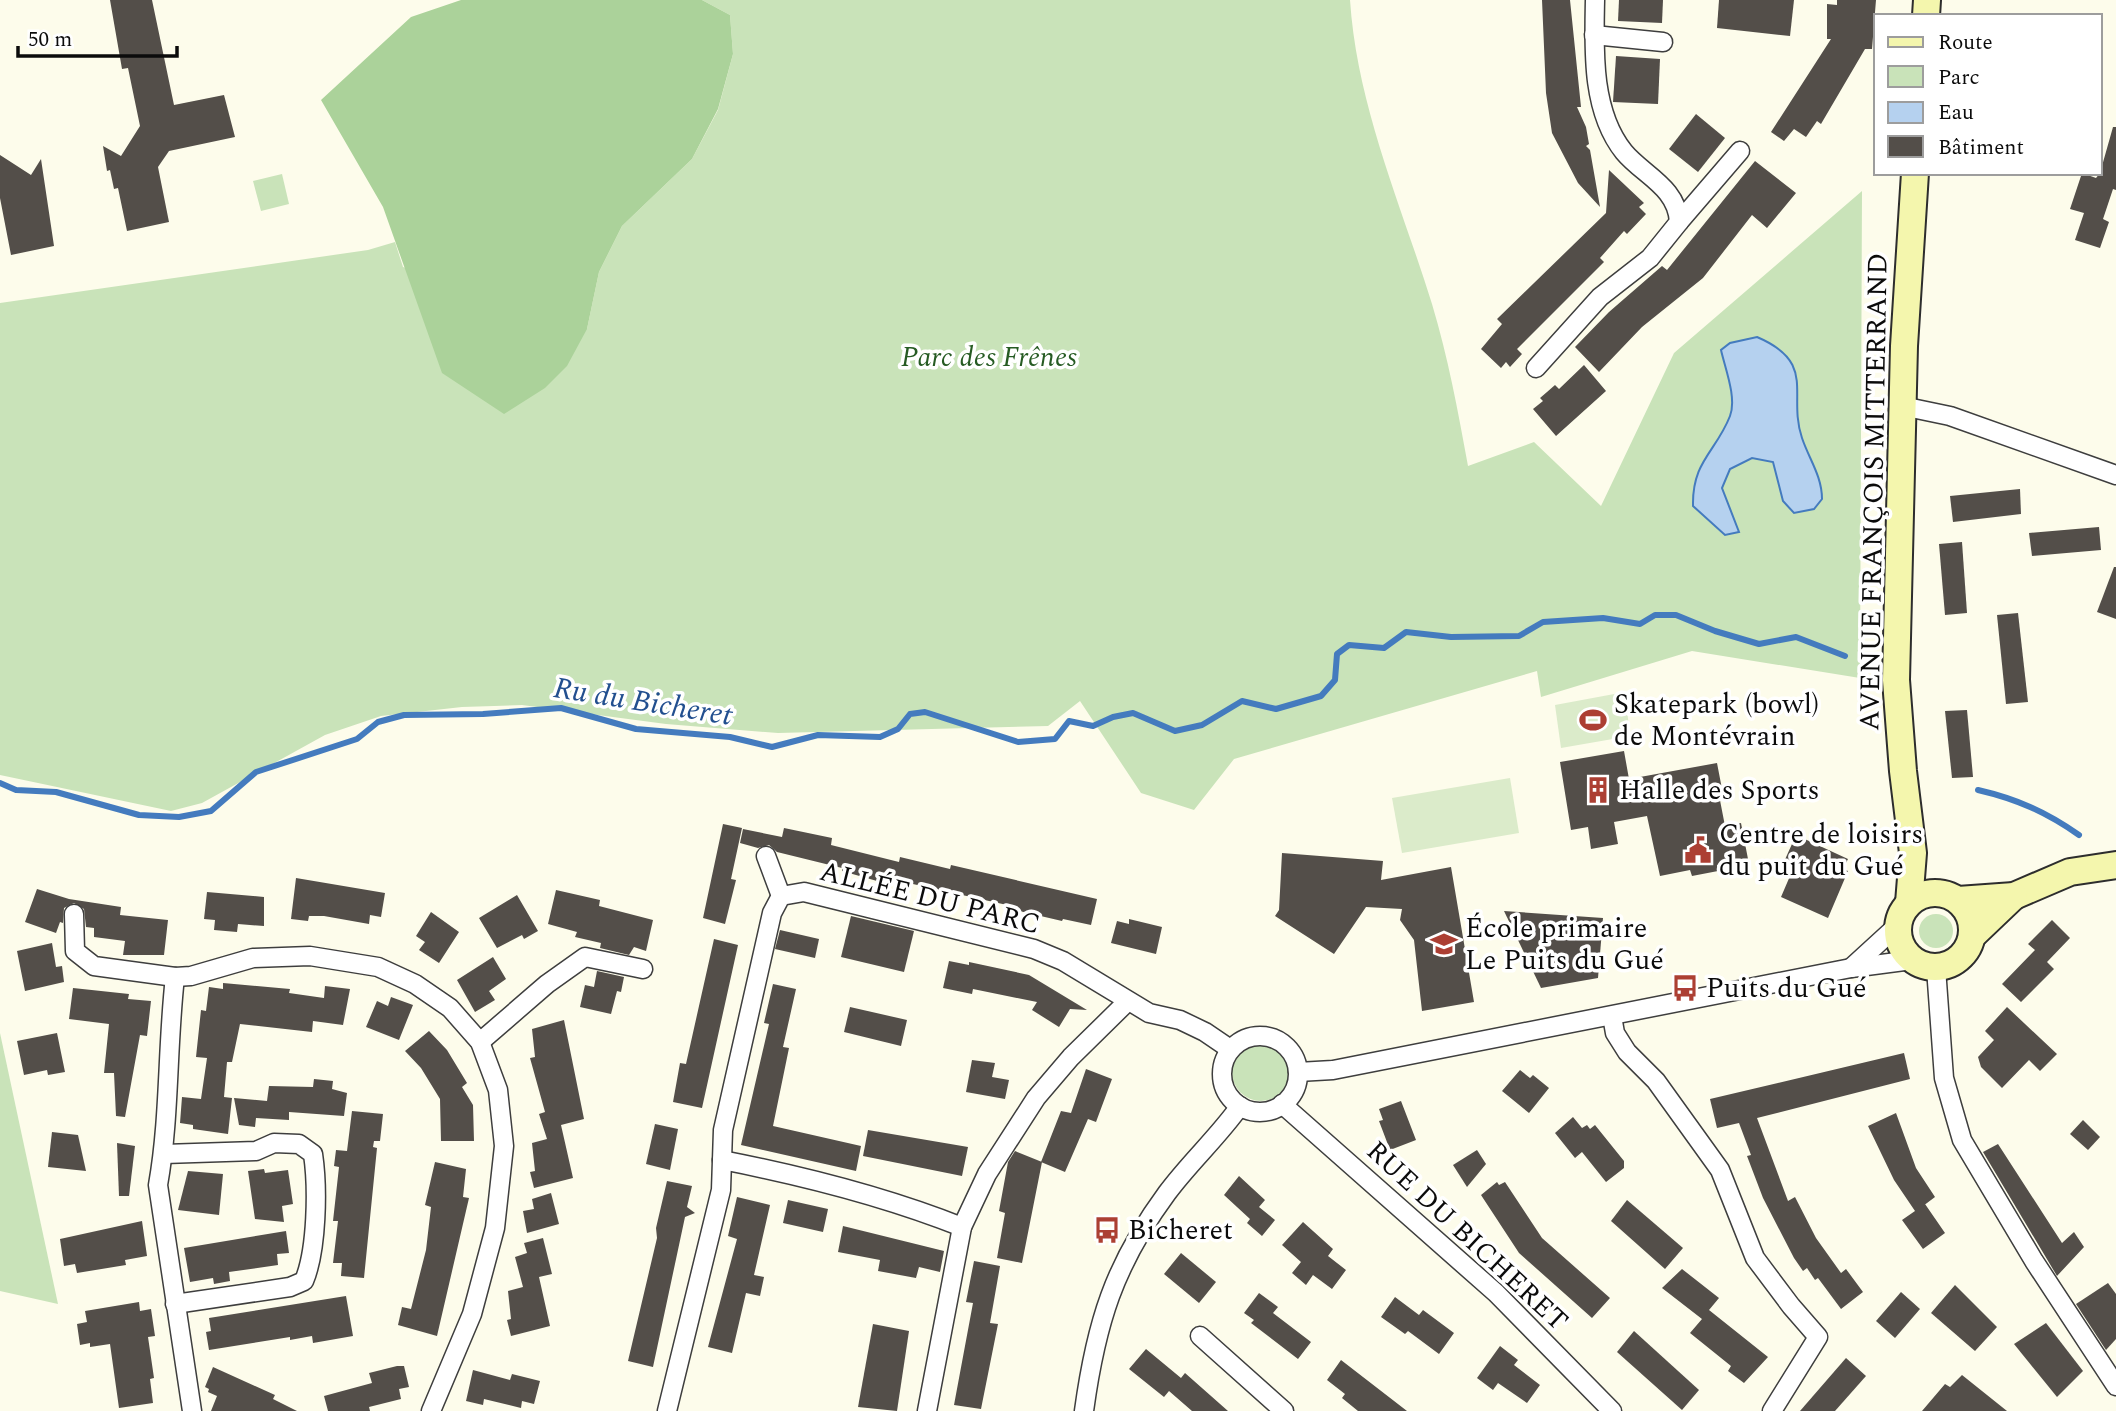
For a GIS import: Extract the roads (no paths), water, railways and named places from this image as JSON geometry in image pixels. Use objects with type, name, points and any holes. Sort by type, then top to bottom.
[{"type":"main road","name":"AVENUE FRANÇOIS MITTERRAND","points":[[1904,914],[1913,853],[1896,680],[1902,406],[1915,175]]},
{"type":"main road","name":"AVENUE FRANÇOIS MITTERRAND","points":[[1913,853],[1950,897]]},
{"type":"main road","points":[[2014,896],[1950,897],[1925,894],[1904,914],[1900,944],[1924,964],[1956,962],[1964,955],[1972,936],[2014,896],[2070,872],[2116,865]]},
{"type":"main road","points":[[1950,897],[1970,916],[1972,936]]},
{"type":"street","points":[[1595,0],[1593,54],[1605,115],[1624,152],[1660,182],[1678,209],[1679,222]]},
{"type":"street","points":[[1594,35],[1663,42]]},
{"type":"street","points":[[1536,368],[1600,297],[1650,258],[1740,151]]},
{"type":"street","points":[[1902,406],[1951,416],[2116,475]]},
{"type":"street","points":[[766,856],[781,896]]},
{"type":"street","name":"ALLÉE DU PARC","points":[[667,1411],[721,1190],[723,1130],[772,913],[781,896],[804,892],[1034,949],[1063,961],[1149,1013],[1181,1020],[1230,1049]]},
{"type":"street","points":[[74,914],[75,951],[94,966],[175,977],[191,976],[253,958],[310,956],[378,967],[415,984],[450,1008],[480,1042],[498,1090],[504,1146],[495,1228],[472,1314],[431,1411]]},
{"type":"street","points":[[1852,968],[1904,914]]},
{"type":"street","points":[[480,1042],[547,984],[585,957],[643,969]]},
{"type":"street","points":[[1298,1072],[1332,1070],[1852,968],[1924,964],[1944,1078],[1962,1140],[2034,1261],[2116,1386]]},
{"type":"street","points":[[175,977],[163,1125],[164,1154],[158,1185],[192,1411]]},
{"type":"street","points":[[927,1411],[962,1227],[993,1165],[1036,1098],[1080,1048],[1128,1001]]},
{"type":"street","points":[[1612,1016],[1615,1032],[1626,1052],[1656,1081],[1720,1170],[1755,1258],[1818,1337],[1772,1411]]},
{"type":"street","points":[[1249,1037],[1272,1037],[1290,1051],[1298,1072],[1291,1096],[1282,1104],[1261,1112],[1240,1107],[1228,1096],[1222,1080],[1222,1064],[1230,1049],[1249,1037]]},
{"type":"street","name":"RUE DU BICHERET","points":[[1282,1104],[1496,1293],[1612,1411]]},
{"type":"street","points":[[1084,1411],[1098,1326],[1119,1270],[1169,1191],[1217,1138],[1240,1107]]},
{"type":"street","points":[[164,1154],[229,1153],[256,1151],[274,1143],[299,1144],[313,1154],[315,1168],[310,1268],[304,1281],[290,1287],[175,1304]]},
{"type":"street","points":[[722,1160],[846,1187],[905,1204],[962,1227]]},
{"type":"street","points":[[1200,1336],[1284,1411]]},
{"type":"water","points":[[1757,337],[1776,347],[1788,358],[1794,369],[1798,422],[1818,475],[1822,499],[1814,509],[1794,513],[1783,501],[1773,462],[1752,458],[1730,469],[1722,488],[1739,532],[1725,535],[1693,506],[1696,478],[1732,409],[1731,392],[1721,350],[1730,343]]},
{"type":"waterway","name":"Ru du Bicheret","points":[[0,783],[16,790],[56,792],[139,815],[179,817],[211,811],[256,772],[357,739],[378,722],[404,715],[483,714],[561,708],[636,729],[730,737],[772,747],[818,735],[880,737],[898,729],[910,714],[925,712],[1018,742],[1055,739],[1069,721],[1093,726],[1113,717],[1133,713],[1175,731],[1202,725],[1242,701],[1276,709],[1321,696],[1335,680],[1337,654],[1349,645],[1384,648],[1406,632],[1451,637],[1519,636],[1543,622],[1603,618],[1640,624],[1655,615],[1676,615],[1715,631],[1759,644],[1796,637],[1845,656]]},
{"type":"waterway","name":"Ru du Bicheret","points":[[1978,790],[2031,807],[2079,835]]},
{"type":"place","name":"Skatepark (bowl) de Montévrain","points":[[1593,720]]},
{"type":"place","name":"Halle des Sports","points":[[1598,790]]},
{"type":"place","name":"Centre de loisirs du puit du Gué","points":[[1698,850]]},
{"type":"place","name":"École primaire Le Puits du Gué","points":[[1444,944]]},
{"type":"place","name":"Puits du Gué","points":[[1685,988]]},
{"type":"place","name":"Bicheret","points":[[1107,1230]]},
{"type":"park label","name":"Parc des Frênes","points":[[989,357]]}]
